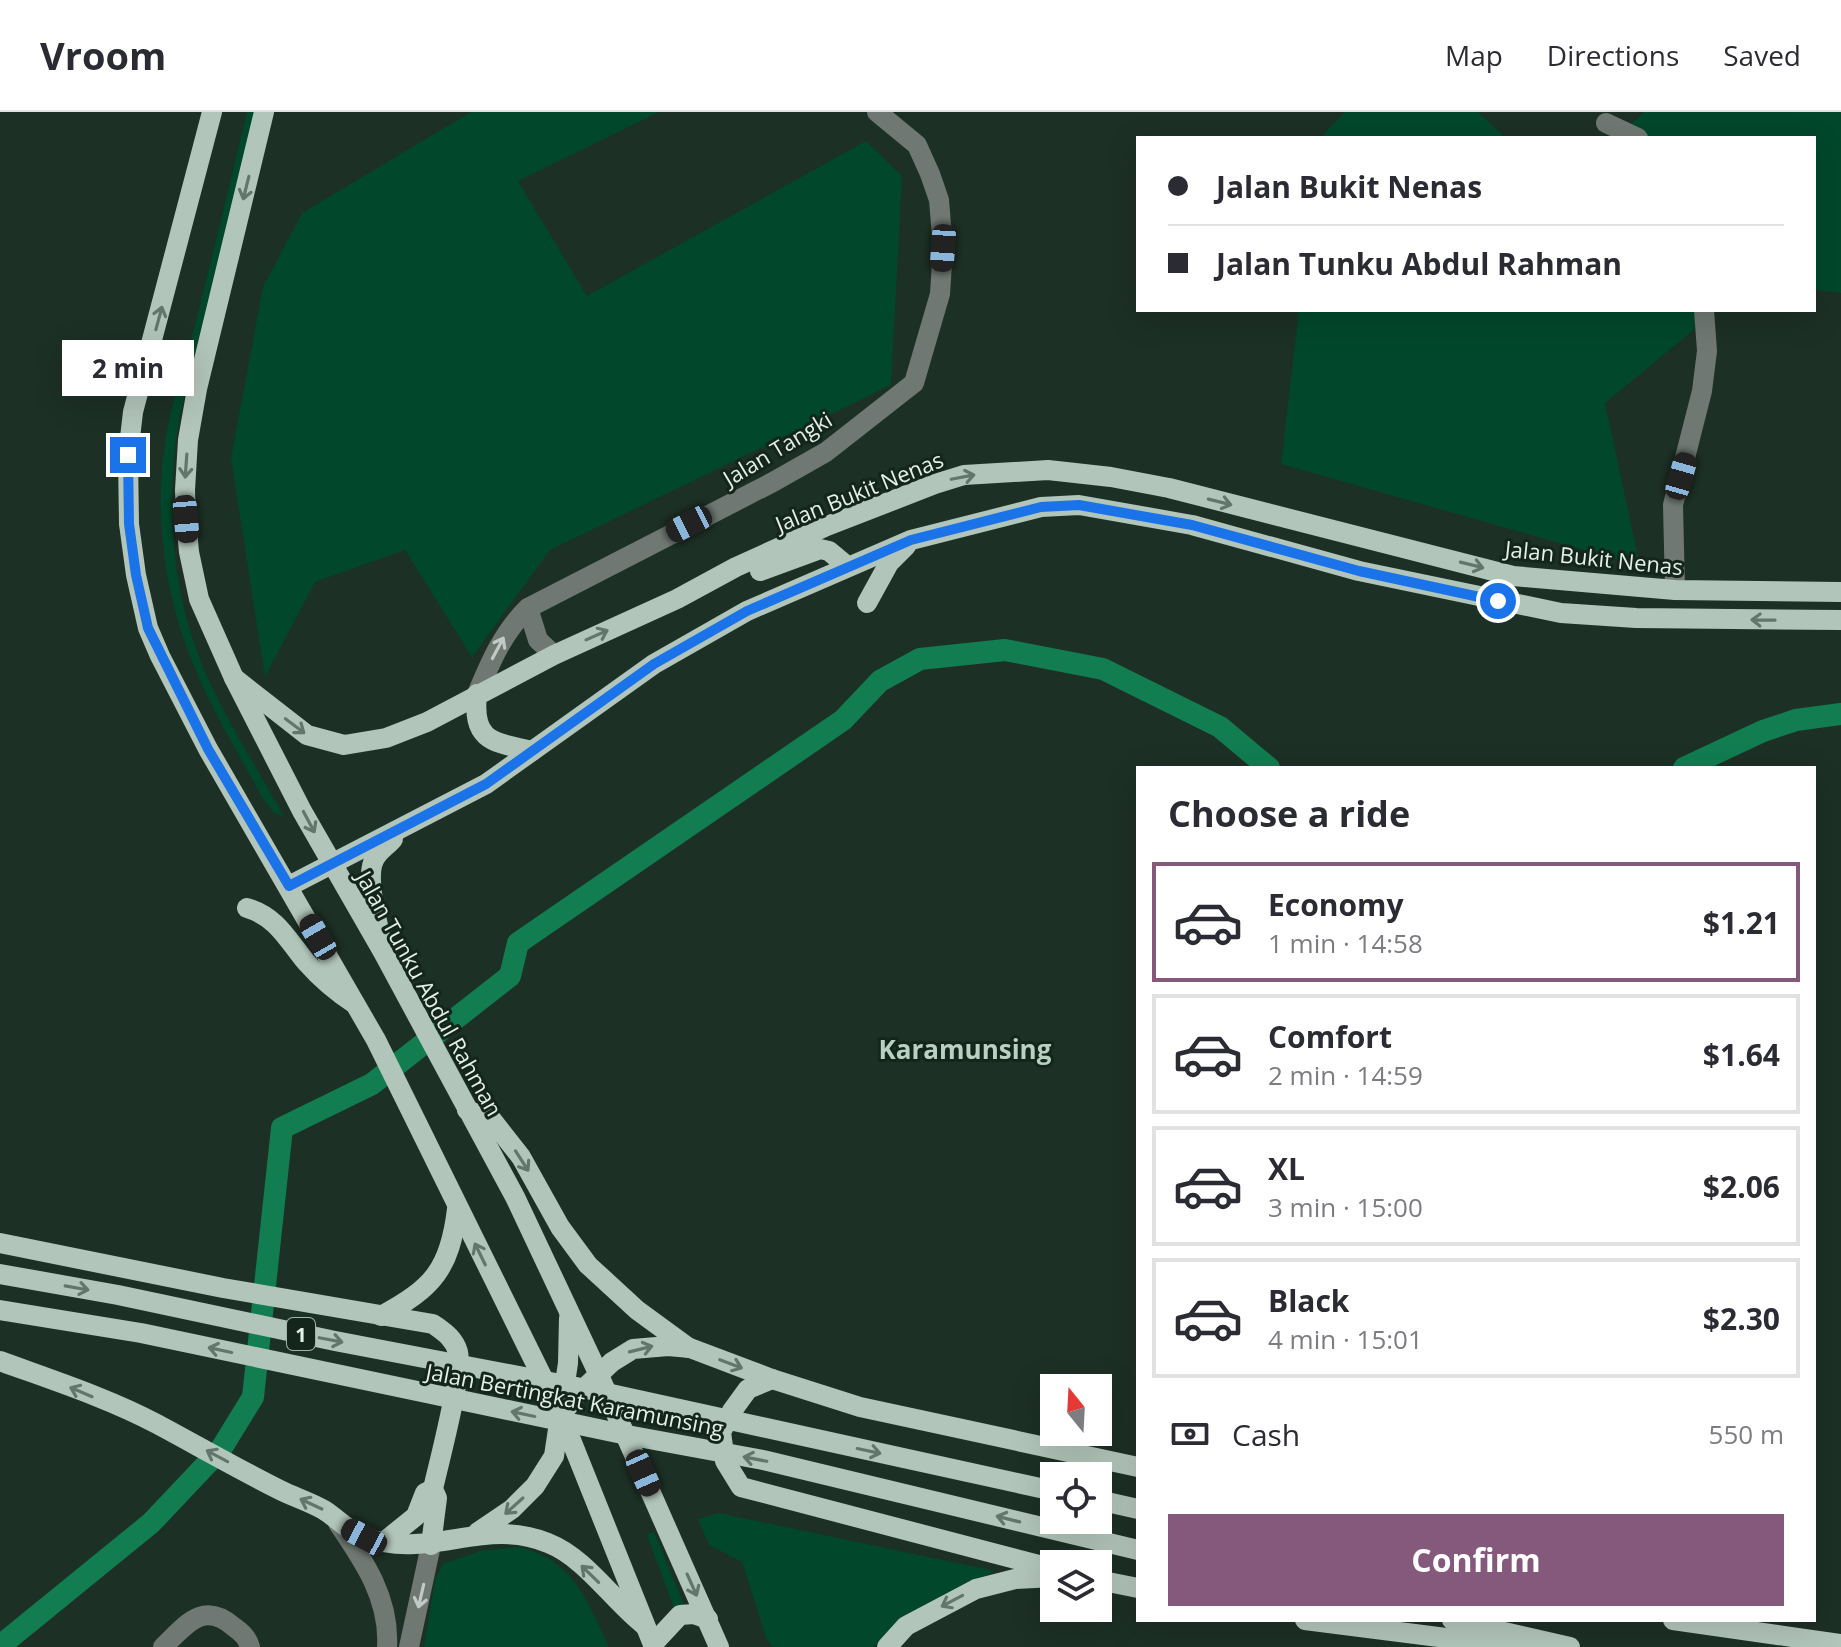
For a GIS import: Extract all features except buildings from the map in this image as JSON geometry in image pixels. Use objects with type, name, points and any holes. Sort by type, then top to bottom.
[{"type":"main road","points":[[212,112],[133,412],[128,455],[129,524],[148,628],[208,749],[376,1040],[561,1415],[651,1639]]},
{"type":"main road","name":"Jalan Tunku Abdul Rahman","points":[[264,112],[197,389],[188,440],[185,490],[189,552],[199,599],[234,678],[331,864],[383,952],[515,1197],[598,1373],[719,1647]]},
{"type":"main road","name":"Jalan Bukit Nenas","points":[[234,678],[307,735],[344,745],[386,738],[427,722],[554,655],[827,526],[964,475],[1048,470],[1169,488],[1513,576],[1675,590],[1841,592]]},
{"type":"main road","points":[[289,886],[486,784],[654,664],[747,611],[911,540],[1041,507],[1079,505],[1192,525],[1359,571],[1561,613],[1636,618],[1841,620]]},
{"type":"main road","points":[[867,603],[889,563],[911,540]]},
{"type":"main road","points":[[677,599],[741,580],[769,566],[820,549],[829,551],[847,566]]},
{"type":"main road","points":[[477,694],[474,717],[479,729],[493,740],[532,751]]},
{"type":"main road","points":[[383,952],[370,881],[371,869],[376,857],[408,825]]},
{"type":"main road","points":[[247,908],[263,913],[278,925],[329,986],[358,1006]]},
{"type":"main road","points":[[467,1110],[492,1120],[521,1157],[560,1227],[588,1265],[637,1310],[690,1348],[772,1379],[860,1407],[1136,1467]]},
{"type":"main road","points":[[381,1316],[409,1301],[431,1283],[452,1243],[457,1207]]},
{"type":"main road","points":[[0,1243],[223,1288],[433,1324],[452,1339],[459,1363],[433,1489],[437,1498],[431,1545]]},
{"type":"main road","name":"Jalan Bertingkat Karamunsing","points":[[0,1274],[602,1392],[1040,1488]]},
{"type":"main road","name":"Jalan Bertingkat Karamunsing","points":[[0,1310],[141,1333],[627,1435],[763,1460],[1136,1550]]},
{"type":"main road","points":[[471,1536],[512,1509],[535,1486],[554,1456],[568,1363],[569,1313]]},
{"type":"main road","points":[[561,1415],[598,1373],[633,1349],[690,1348]]},
{"type":"main road","points":[[0,1361],[153,1422],[325,1511],[338,1523],[364,1537],[431,1545],[498,1532],[525,1535],[549,1543],[570,1554],[651,1639]]},
{"type":"main road","points":[[772,1379],[748,1389],[721,1432],[725,1461],[741,1487],[1040,1565]]},
{"type":"main road","points":[[385,1541],[416,1516],[425,1493],[433,1489]]},
{"type":"main road","points":[[1112,1503],[1136,1509]]},
{"type":"main road","points":[[887,1647],[906,1626],[976,1589],[1015,1579],[1040,1578]]},
{"type":"main road","points":[[1112,1583],[1136,1588]]},
{"type":"main road","points":[[651,1639],[680,1615],[694,1614],[708,1619]]},
{"type":"main road","points":[[1321,1622],[1446,1638],[1528,1639]]},
{"type":"main road","points":[[1460,1622],[1570,1647]]},
{"type":"main road","points":[[1689,1622],[1841,1644]]},
{"type":"main road","points":[[1727,1622],[1746,1629]]},
{"type":"street","name":"Jalan Tangki","points":[[477,694],[512,623],[528,608],[826,452],[914,383],[940,294],[943,248],[939,200],[917,145],[877,112]]},
{"type":"street","points":[[1606,123],[1634,136]]},
{"type":"street","points":[[1675,590],[1673,505],[1702,391],[1707,351],[1704,312]]},
{"type":"street","points":[[528,608],[538,640],[554,655]]},
{"type":"street","points":[[338,1523],[362,1559],[379,1593],[386,1614],[387,1647]]},
{"type":"street","points":[[409,1647],[431,1545]]},
{"type":"street","points":[[163,1647],[192,1620],[208,1614],[224,1618],[247,1637],[250,1647]]},
{"type":"green space","points":[[247,112],[255,112],[180,415],[172,482],[172,515],[179,582],[196,647],[226,714],[284,817],[273,812],[262,797],[217,715],[188,651],[167,575],[161,521],[162,466],[171,412]]},
{"type":"green space","points":[[471,112],[659,112],[518,181],[587,296],[866,141],[902,176],[891,385],[550,550],[472,657],[405,550],[315,582],[265,677],[231,458],[263,287],[302,213]]},
{"type":"green space","points":[[1345,112],[1478,112],[1504,136],[1322,136]]},
{"type":"green space","points":[[1644,112],[1841,112],[1841,293],[1816,290],[1816,136],[1619,136]]},
{"type":"green space","points":[[1299,312],[1716,312],[1605,403],[1640,566],[1281,464]]},
{"type":"green space","points":[[719,1513],[995,1571],[955,1590],[886,1635],[874,1647],[773,1647],[767,1640],[742,1562],[709,1545],[698,1519]]},
{"type":"green space","points":[[654,1532],[684,1605],[674,1608],[647,1535]]},
{"type":"green space","points":[[518,1547],[552,1561],[576,1584],[609,1647],[424,1647],[435,1580],[443,1564],[480,1551]]},
{"type":"waterway","points":[[0,1646],[151,1523],[221,1449],[253,1397],[282,1128],[372,1084],[510,976],[518,943],[843,720],[880,681],[920,659],[1005,650],[1103,669],[1220,727],[1267,766]]},
{"type":"waterway","points":[[1688,766],[1763,731],[1796,720],[1841,714]]},
{"type":"district","name":"Karamunsing","points":[[965,1049]]},
{"type":"route","points":[[128,455],[129,524],[148,628],[208,749],[289,886],[486,784],[654,664],[747,611],[911,540],[1041,507],[1079,505],[1192,525],[1359,571],[1498,601]]}]
